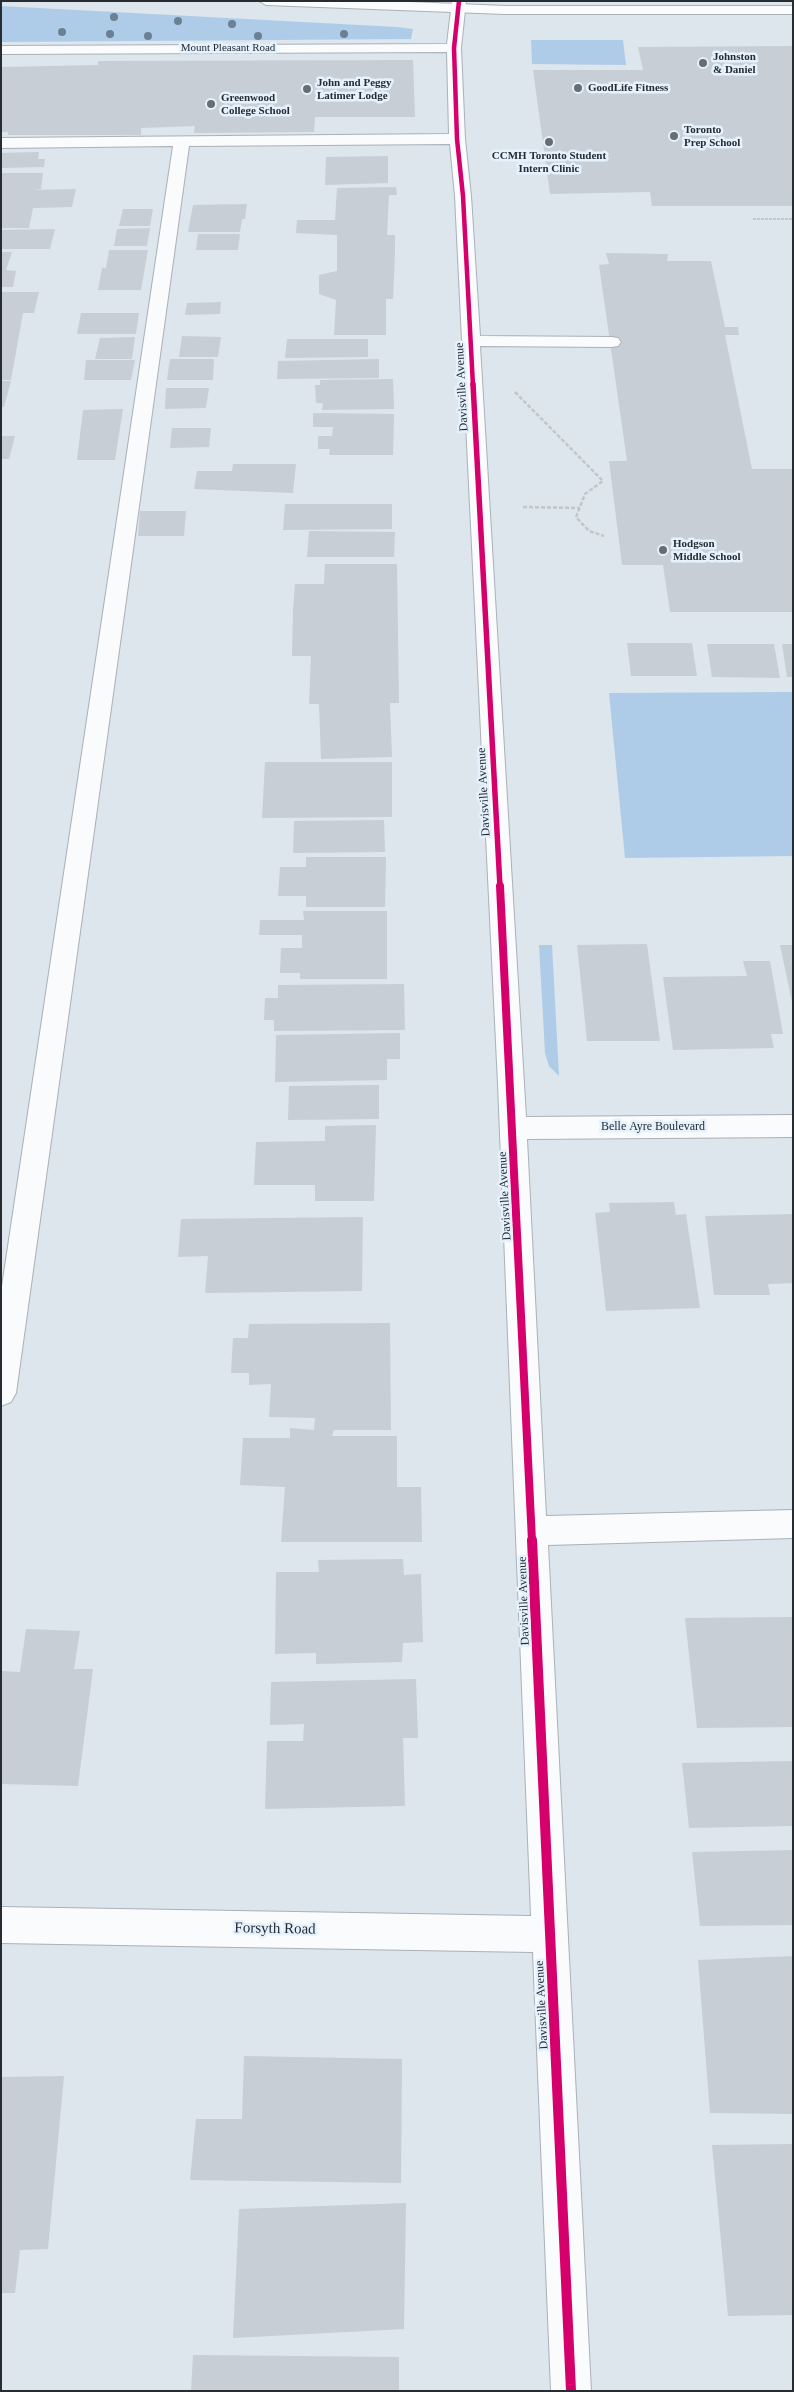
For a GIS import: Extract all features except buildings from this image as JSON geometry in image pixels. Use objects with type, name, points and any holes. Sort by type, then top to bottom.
[{"type":"street","points":[[266,1],[793,10]]},
{"type":"street","name":"Davisville Avenue","points":[[459,5],[454,48],[457,139],[463,196],[513,1128],[571,2391]]},
{"type":"street","name":"Mount Pleasant Road","points":[[1,50],[454,48]]},
{"type":"street","points":[[1,143],[457,139]]},
{"type":"street","points":[[1,1393],[182,142]]},
{"type":"street","points":[[470,341],[612,342]]},
{"type":"street","name":"Belle Ayre Boulevard","points":[[513,1128],[793,1126]]},
{"type":"street","points":[[532,1531],[793,1524]]},
{"type":"street","name":"Forsyth Road","points":[[1,1925],[550,1934]]},
{"type":"path","points":[[753,219],[793,219]]},
{"type":"path","points":[[511,388],[602,481],[585,494],[576,517],[589,531],[604,536]]},
{"type":"path","points":[[523,507],[580,508]]},
{"type":"shaded area","points":[[1,6],[413,29],[411,39],[1,42]]},
{"type":"shaded area","points":[[531,40],[623,40],[626,65],[532,64]]},
{"type":"shaded area","points":[[793,692],[793,856],[625,858],[609,693]]},
{"type":"shaded area","points":[[539,945],[552,945],[559,1076],[549,1066],[545,1053]]},
{"type":"cycle path","points":[[459,1],[454,48],[457,139],[463,196],[511,1084],[571,2391]]},
{"type":"place","name":"Johnston & Daniel","points":[[703,63]]},
{"type":"place","name":"GoodLife Fitness","points":[[578,88]]},
{"type":"place","name":"John and Peggy Latimer Lodge","points":[[307,89]]},
{"type":"place","name":"Greenwood College School","points":[[211,104]]},
{"type":"place","name":"Toronto Prep School","points":[[674,136]]},
{"type":"place","name":"CCMH Toronto Student Intern Clinic","points":[[549,142]]},
{"type":"place","name":"Hodgson Middle School","points":[[663,550]]}]
